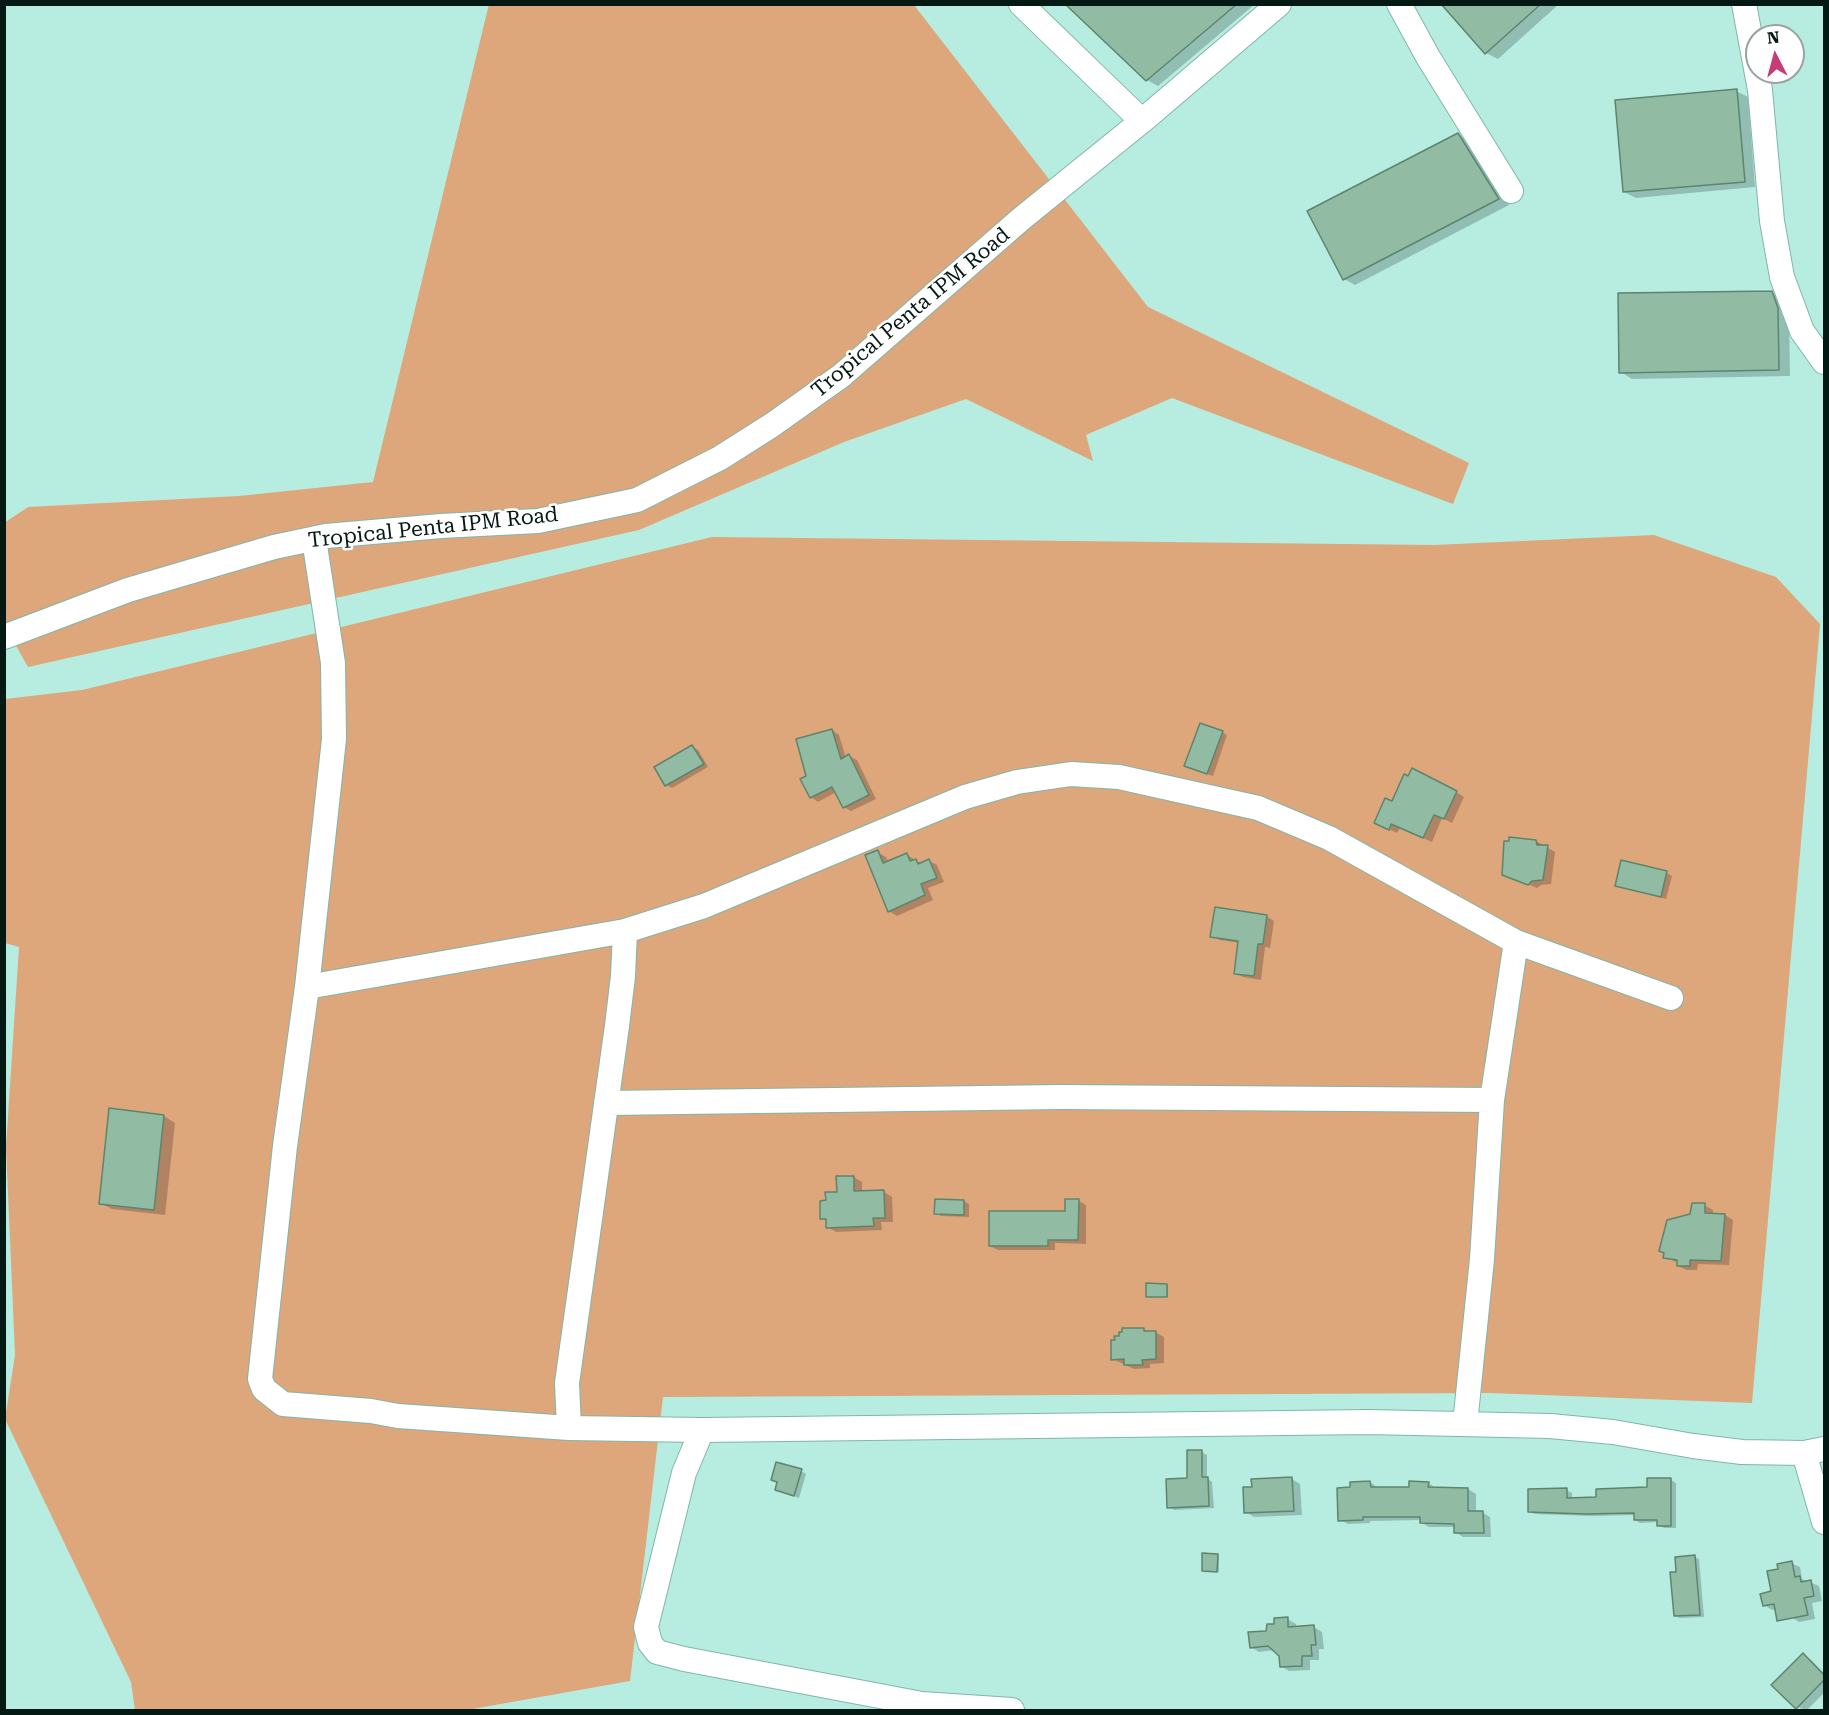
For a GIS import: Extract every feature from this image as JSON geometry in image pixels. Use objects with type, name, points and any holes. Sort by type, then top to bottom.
[{"type":"street","points":[[1021,4],[1142,121]]},
{"type":"street","name":"Tropical Penta IPM Road","points":[[4,637],[128,590],[274,547],[314,539],[441,526],[538,521],[637,500],[720,458],[772,425],[841,376],[1021,219],[1142,121],[1279,4]]},
{"type":"street","points":[[1399,4],[1428,57],[1512,192]]},
{"type":"street","points":[[1744,4],[1760,90],[1772,221],[1782,277],[1802,330],[1824,362]]},
{"type":"street","points":[[314,539],[333,663],[334,739],[307,987],[285,1146],[260,1366],[260,1379],[264,1389],[283,1404],[372,1411],[398,1416],[569,1428],[702,1430],[1369,1422],[1560,1427],[1613,1432],[1742,1452],[1814,1451],[1824,1522]]},
{"type":"street","points":[[307,987],[625,932],[704,906],[965,797],[1017,782],[1071,774],[1119,777],[1258,808],[1329,838],[1516,942],[1671,998]]},
{"type":"street","points":[[569,1428],[567,1383],[623,976],[625,932]]},
{"type":"street","points":[[1465,1424],[1482,1259],[1492,1100],[1516,942]]},
{"type":"street","points":[[606,1102],[1061,1097],[1492,1100]]},
{"type":"street","points":[[702,1430],[684,1473],[646,1627],[650,1643],[657,1652],[922,1704],[1012,1710]]},
{"type":"shaded area","points":[[489,4],[914,5],[1148,307],[1469,463],[1453,504],[1172,398],[1086,435],[1093,461],[966,399],[844,442],[639,530],[28,667],[5,626],[4,523],[28,507],[239,496],[373,482]]},
{"type":"shaded area","points":[[1654,535],[1776,577],[1820,624],[1752,1403],[1490,1393],[663,1397],[630,1681],[467,1710],[135,1710],[131,1682],[5,1419],[15,1355],[6,1147],[19,947],[5,943],[5,699],[82,690],[712,537],[1434,545]]},
{"type":"building","points":[[1065,4],[1237,4],[1146,81]]},
{"type":"building","points":[[1441,4],[1541,4],[1485,54]]},
{"type":"building","points":[[1737,89],[1745,182],[1623,192],[1615,100]]},
{"type":"building","points":[[1458,133],[1499,199],[1343,280],[1307,211]]},
{"type":"building","points":[[1772,291],[1778,308],[1779,370],[1619,373],[1618,293]]},
{"type":"building","points":[[1200,723],[1223,731],[1207,774],[1184,766]]},
{"type":"building","points":[[832,729],[841,759],[849,754],[869,795],[843,808],[832,787],[810,798],[800,779],[806,776],[796,739]]},
{"type":"building","points":[[692,745],[704,764],[665,786],[654,767]]},
{"type":"building","points":[[1412,768],[1457,791],[1444,819],[1434,815],[1423,838],[1391,824],[1389,830],[1374,823],[1385,798],[1392,801],[1404,774],[1408,776]]},
{"type":"building","points":[[1509,837],[1536,840],[1537,845],[1548,845],[1543,880],[1532,881],[1528,885],[1502,875],[1504,841],[1509,841]]},
{"type":"building","points":[[878,850],[883,863],[907,853],[910,861],[916,859],[918,864],[929,859],[937,878],[921,884],[925,895],[888,912],[865,855]]},
{"type":"building","points":[[1621,860],[1667,871],[1661,897],[1615,886]]},
{"type":"building","points":[[1215,907],[1267,915],[1263,944],[1258,944],[1254,976],[1234,974],[1238,941],[1210,937]]},
{"type":"building","points":[[109,1108],[164,1115],[154,1210],[99,1204]]},
{"type":"building","points":[[836,1176],[854,1176],[854,1191],[884,1190],[885,1218],[873,1218],[874,1226],[826,1228],[826,1219],[820,1219],[820,1201],[826,1200],[825,1192],[837,1192]]},
{"type":"building","points":[[935,1199],[964,1200],[964,1215],[934,1214]]},
{"type":"building","points":[[1065,1199],[1079,1199],[1078,1240],[1048,1240],[1048,1246],[989,1246],[989,1211],[1065,1211]]},
{"type":"building","points":[[1692,1203],[1705,1203],[1705,1213],[1725,1214],[1721,1261],[1690,1260],[1690,1266],[1677,1266],[1677,1260],[1663,1258],[1664,1253],[1659,1251],[1667,1220],[1690,1214]]},
{"type":"building","points":[[1146,1283],[1167,1284],[1167,1297],[1146,1297]]},
{"type":"building","points":[[1122,1328],[1144,1328],[1144,1331],[1156,1331],[1156,1359],[1142,1360],[1143,1365],[1124,1365],[1124,1359],[1111,1360],[1111,1340],[1115,1340],[1114,1336],[1119,1336]]},
{"type":"building","points":[[1187,1450],[1202,1450],[1202,1477],[1208,1477],[1209,1506],[1167,1508],[1166,1479],[1187,1478]]},
{"type":"building","points":[[776,1462],[802,1469],[794,1496],[775,1490],[777,1482],[771,1480]]},
{"type":"building","points":[[1292,1477],[1294,1511],[1244,1513],[1243,1487],[1252,1487],[1251,1479]]},
{"type":"building","points":[[1647,1478],[1671,1478],[1671,1526],[1657,1526],[1657,1520],[1634,1520],[1634,1513],[1528,1512],[1528,1489],[1567,1488],[1567,1498],[1596,1497],[1596,1489],[1647,1487]]},
{"type":"building","points":[[1370,1481],[1371,1487],[1409,1487],[1409,1481],[1429,1482],[1428,1487],[1468,1488],[1468,1511],[1483,1511],[1484,1533],[1454,1533],[1454,1524],[1420,1523],[1420,1517],[1363,1517],[1363,1520],[1338,1521],[1337,1488],[1350,1487],[1350,1482]]},
{"type":"building","points":[[1202,1553],[1218,1554],[1217,1572],[1202,1571]]},
{"type":"building","points":[[1695,1555],[1700,1615],[1674,1616],[1670,1572],[1676,1572],[1675,1557]]},
{"type":"building","points":[[1792,1561],[1795,1577],[1800,1576],[1801,1582],[1811,1580],[1814,1596],[1804,1598],[1808,1615],[1777,1621],[1774,1604],[1763,1606],[1760,1594],[1771,1591],[1767,1571],[1778,1569],[1777,1564]]},
{"type":"building","points":[[1288,1617],[1288,1627],[1314,1625],[1316,1645],[1311,1645],[1312,1656],[1302,1656],[1302,1666],[1280,1667],[1279,1656],[1268,1646],[1250,1648],[1248,1632],[1266,1631],[1267,1624],[1274,1624],[1274,1618]]},
{"type":"building","points":[[1803,1653],[1824,1675],[1824,1680],[1796,1709],[1771,1685]]}]
